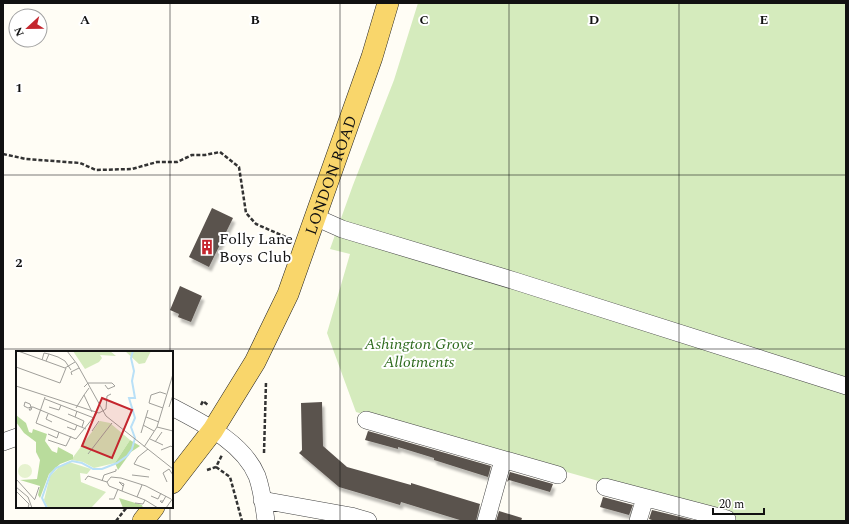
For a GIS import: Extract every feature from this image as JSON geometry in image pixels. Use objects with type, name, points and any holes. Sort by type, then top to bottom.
[{"type":"main road","name":"LONDON ROAD","points":[[173,482],[213,430],[259,355],[288,294],[372,57],[388,3]]},
{"type":"main road","points":[[143,521],[153,508]]},
{"type":"street","points":[[315,217],[342,229],[515,281],[846,386]]},
{"type":"street","points":[[173,407],[213,430],[238,448],[245,456],[257,477],[266,521]]},
{"type":"street","points":[[366,420],[503,460],[558,474]]},
{"type":"street","points":[[3,442],[16,437]]},
{"type":"street","points":[[486,521],[503,460]]},
{"type":"street","points":[[605,487],[727,519]]},
{"type":"street","points":[[638,521],[645,498]]},
{"type":"street","points":[[262,500],[351,519],[368,521]]},
{"type":"path","points":[[3,154],[26,159],[80,163],[96,170],[132,169],[157,162],[177,162],[192,155],[205,155],[220,152],[239,168],[246,213],[256,224],[305,246]]},
{"type":"path","points":[[264,454],[266,376]]},
{"type":"path","points":[[216,467],[230,477],[242,521]]},
{"type":"path","points":[[116,521],[126,508]]},
{"type":"green space","name":"Ashington Grove Allotments","points":[[418,3],[846,3],[846,521],[739,521],[356,412],[327,333],[350,254],[330,249],[394,80]]},
{"type":"building","name":"Folly Lane Boys Club","points":[[212,208],[233,218],[209,267],[189,257]]},
{"type":"building","points":[[180,286],[202,296],[191,322],[178,317],[179,314],[170,310]]},
{"type":"building","points":[[322,402],[323,446],[347,467],[411,485],[411,483],[480,504],[476,521],[463,521],[401,502],[400,505],[339,487],[299,453],[302,450],[301,403]]},
{"type":"building","points":[[368,431],[491,466],[488,477],[398,447],[398,449],[365,440]]},
{"type":"building","points":[[510,472],[553,484],[550,492],[509,480],[507,482]]},
{"type":"building","points":[[603,497],[633,505],[629,515],[600,507]]},
{"type":"building","points":[[652,510],[693,521],[655,521],[649,519]]},
{"type":"building","points":[[499,511],[522,518],[521,521],[496,521]]},
{"type":"place","name":"Folly Lane Boys Club","points":[[207,247]]}]
